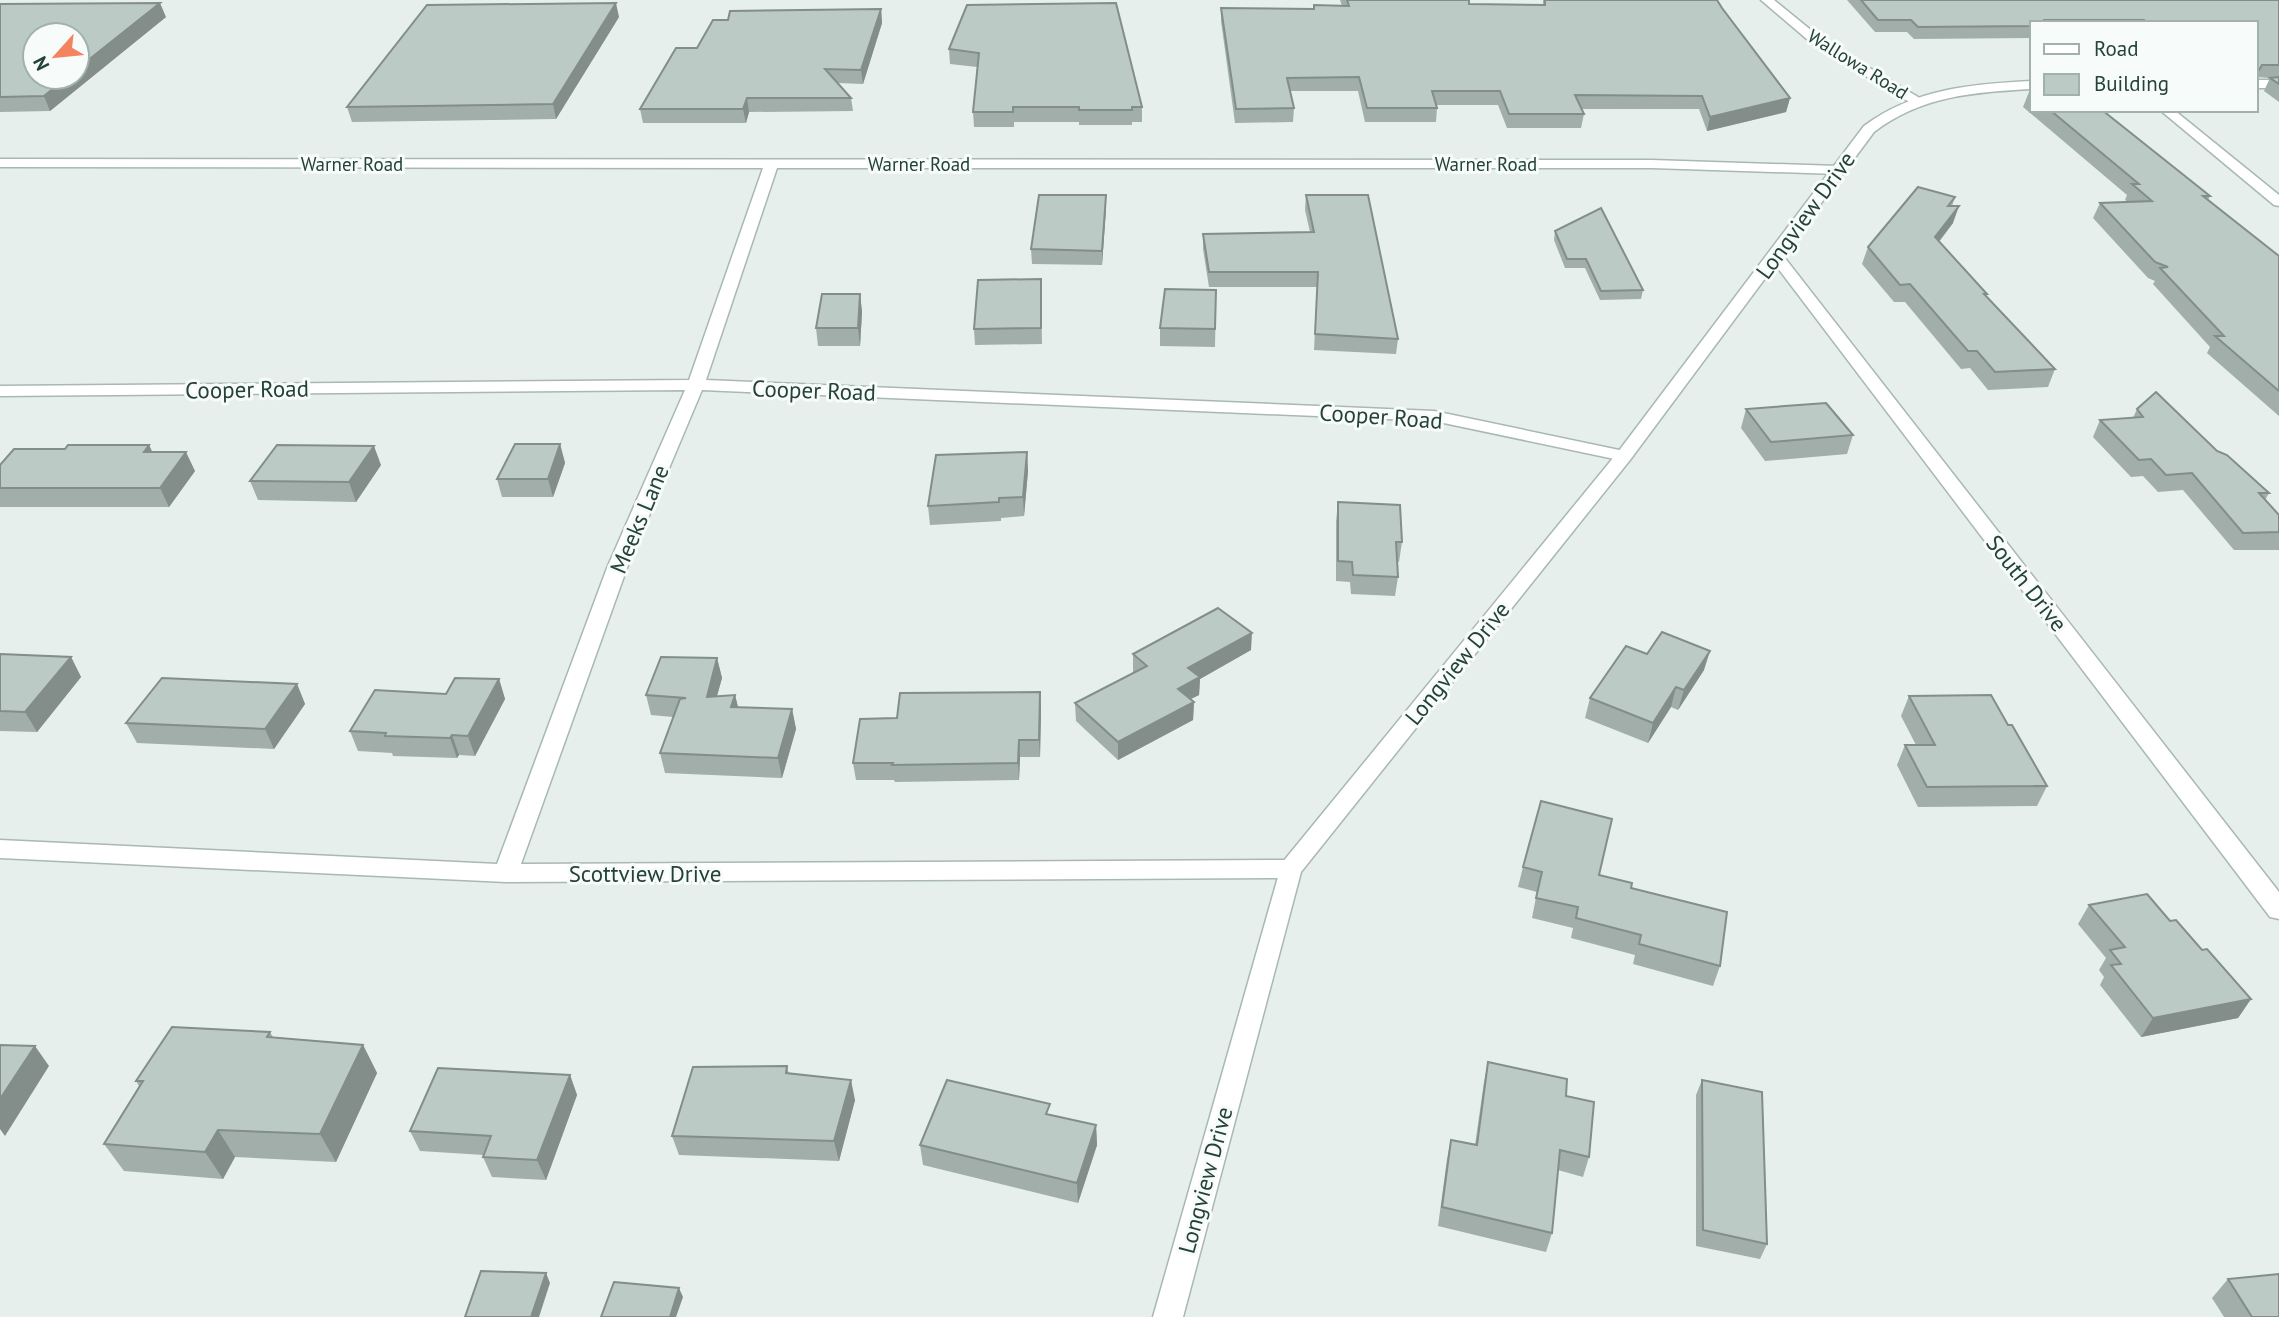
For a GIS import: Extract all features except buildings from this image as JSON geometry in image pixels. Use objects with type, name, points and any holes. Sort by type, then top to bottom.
[{"type":"street","name":"Wallowa Road","points":[[1767,0],[1819,43],[1916,100]]},
{"type":"street","points":[[2258,84],[2279,85]]},
{"type":"street","name":"Longview Drive","points":[[1168,1317],[1290,869],[1624,456],[1776,256],[1860,139],[1881,118],[1916,100],[1956,91],[2030,85]]},
{"type":"street","points":[[2168,112],[2279,202]]},
{"type":"street","name":"Warner Road","points":[[0,163],[1652,164],[1838,170]]},
{"type":"street","name":"Meeks Lane","points":[[506,873],[617,569],[696,385],[771,164]]},
{"type":"street","name":"South Drive","points":[[1776,256],[2279,910]]},
{"type":"street","name":"Cooper Road","points":[[0,391],[696,385],[1434,416],[1624,456]]},
{"type":"street","name":"Scottview Drive","points":[[0,849],[506,873],[1290,869]]}]
